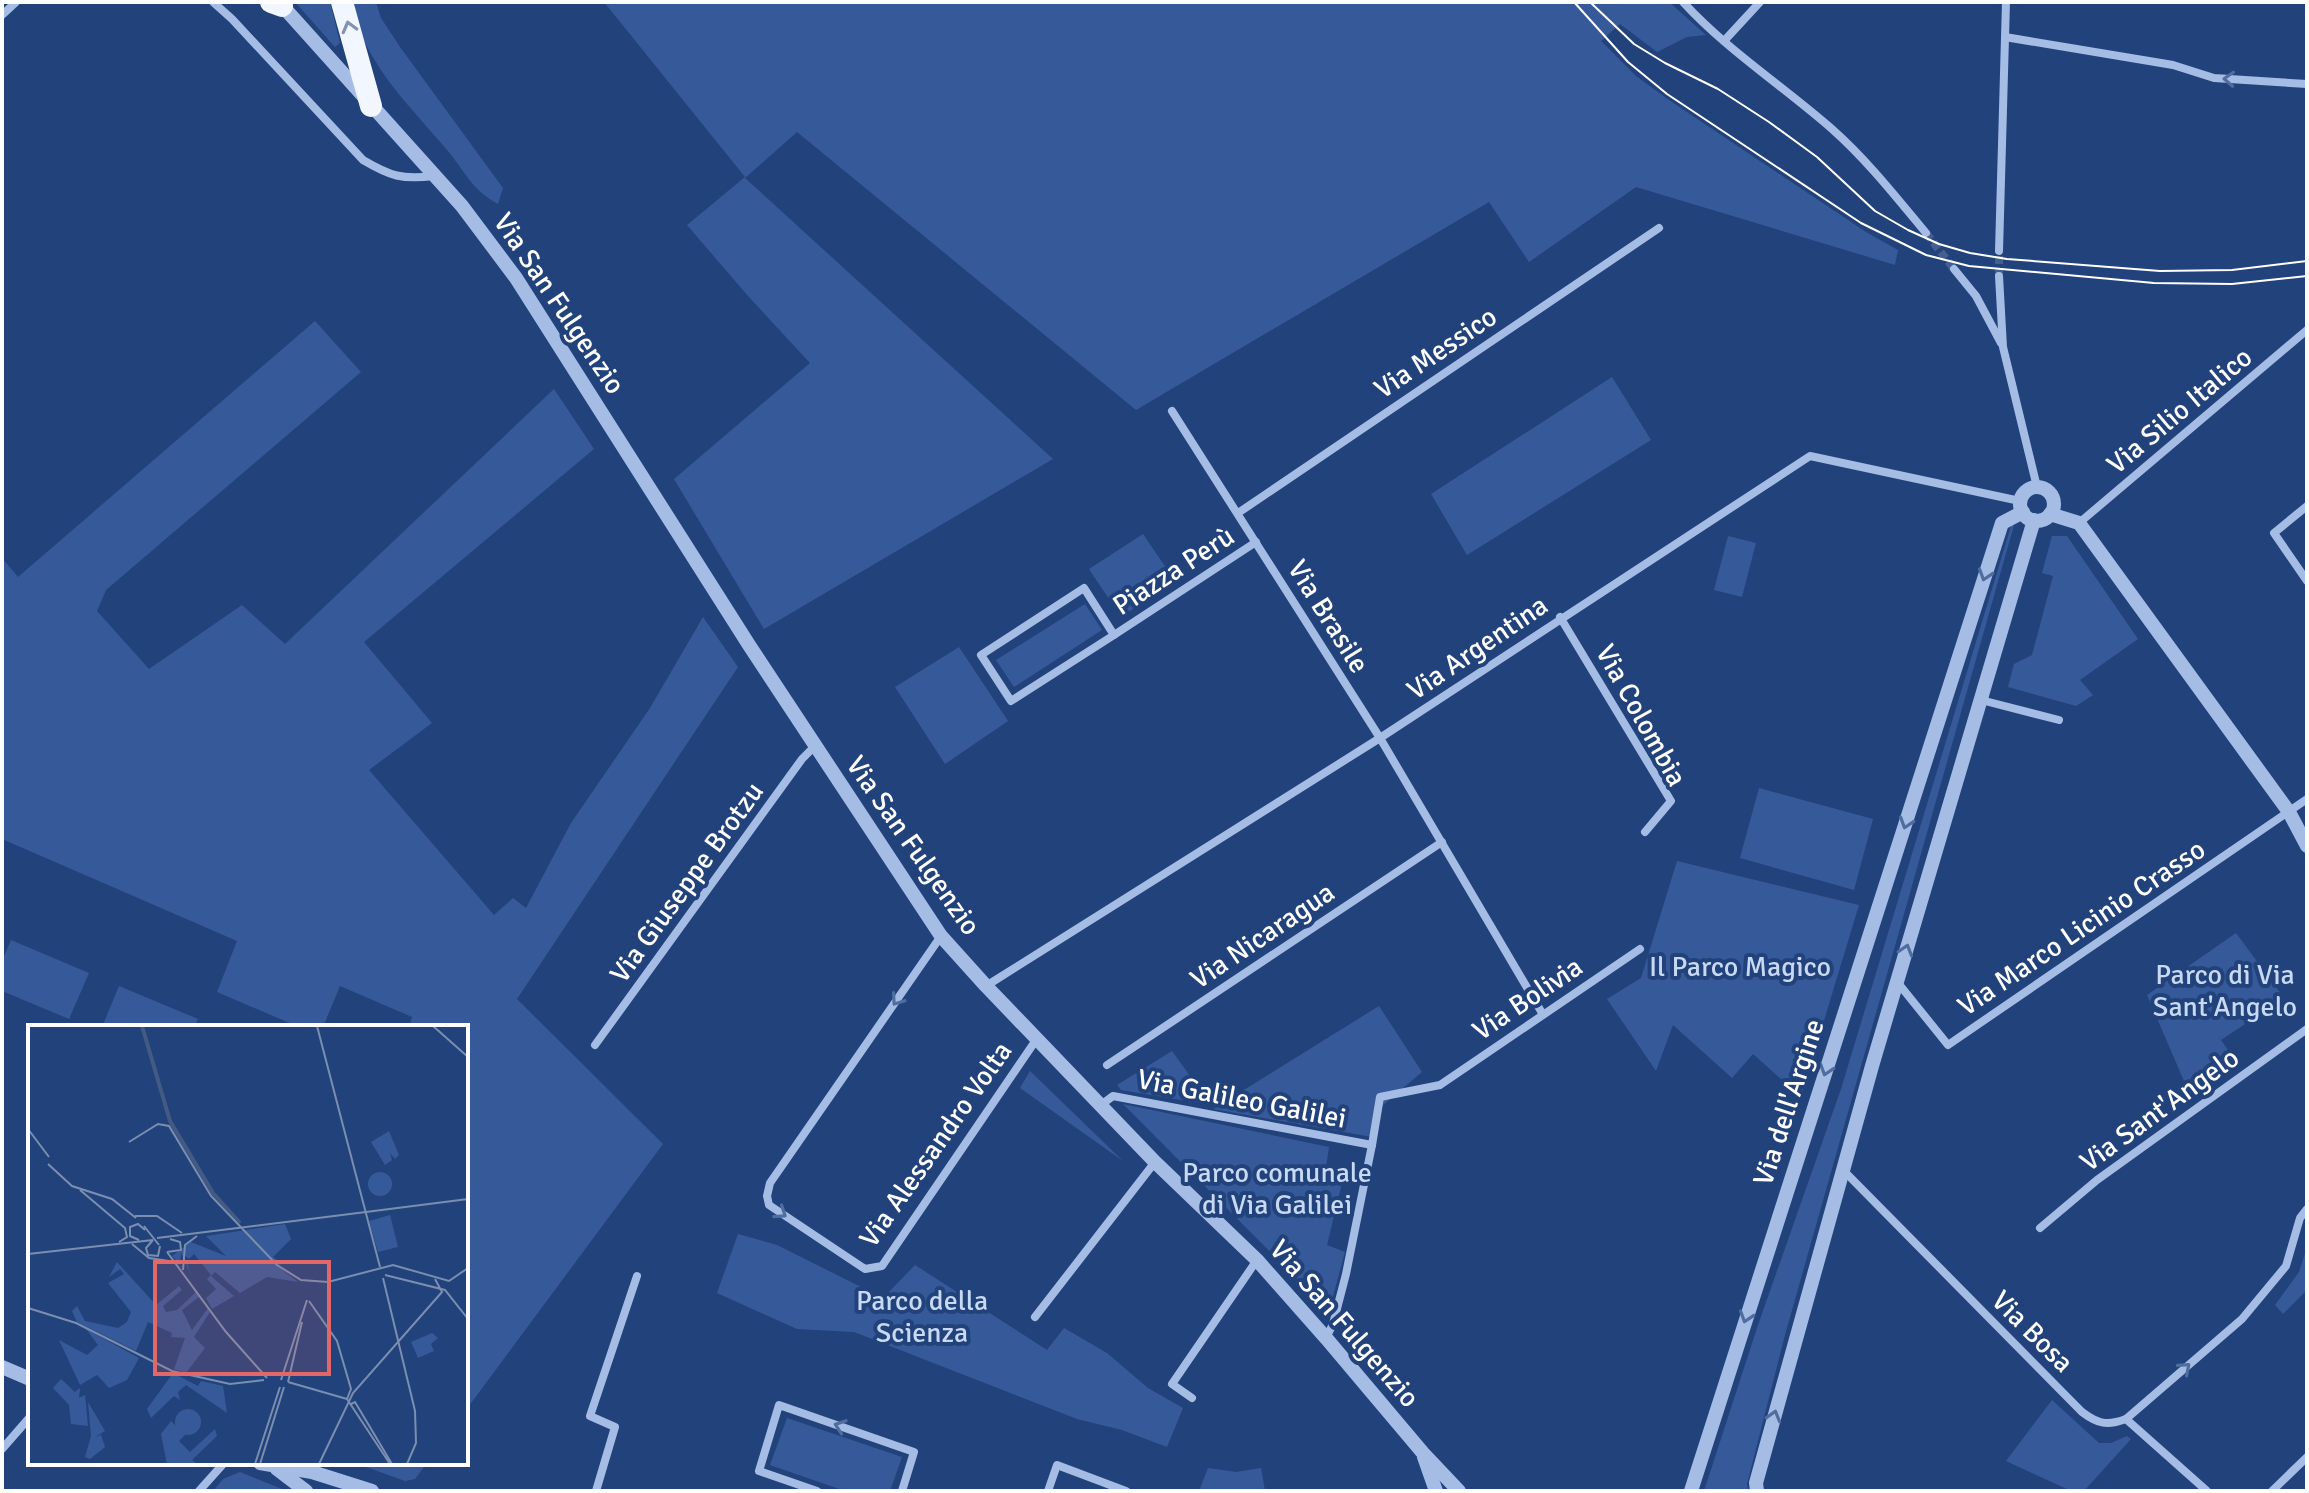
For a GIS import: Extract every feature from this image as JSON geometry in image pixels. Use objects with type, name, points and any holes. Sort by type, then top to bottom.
[{"type":"highway","points":[[342,2],[371,106]]},
{"type":"street","points":[[2,15],[16,2]]},
{"type":"street","points":[[213,2],[363,160],[387,175],[411,179],[428,171]]},
{"type":"street","points":[[1683,2],[1703,24],[1861,156],[1926,233]]},
{"type":"street","points":[[1724,41],[1760,2]]},
{"type":"street","points":[[1999,251],[2006,2]]},
{"type":"street","name":"Via San Fulgenzio","points":[[278,3],[452,196],[516,278],[815,746],[941,936],[1036,1040],[1155,1162],[1257,1260],[1459,1491]]},
{"type":"street","points":[[2005,37],[2173,65],[2214,78],[2307,84]]},
{"type":"street","name":"Via Messico","points":[[1238,513],[1659,228]]},
{"type":"street","points":[[1954,269],[1976,296],[2003,347]]},
{"type":"street","points":[[1999,276],[2003,347],[2037,487]]},
{"type":"street","name":"Via Silio Italico","points":[[2079,523],[2307,330]]},
{"type":"street","name":"Via Brasile","points":[[1172,411],[1380,738],[1542,1013]]},
{"type":"street","name":"Via Argentina","points":[[986,986],[1380,738],[1560,617],[1810,456],[2026,511]]},
{"type":"street","points":[[1757,1491],[1756,1483],[1843,1170],[1981,700],[2026,511],[2026,491],[2043,488],[2052,496],[2054,507],[2050,514],[2040,520],[2026,511]]},
{"type":"street","points":[[2307,506],[2274,533],[2307,581]]},
{"type":"street","name":"Via dell'Argine","points":[[1691,1491],[2002,523],[2026,511]]},
{"type":"street","points":[[2050,514],[2079,523],[2289,812],[2307,846]]},
{"type":"street","name":"Piazza Perù","points":[[1114,635],[1084,588],[981,655],[1011,701],[1114,635],[1256,542]]},
{"type":"street","name":"Via Colombia","points":[[1560,617],[1671,801],[1645,832]]},
{"type":"street","points":[[1981,700],[2059,720]]},
{"type":"street","name":"Via Giuseppe Brotzu","points":[[595,1045],[802,759],[815,746]]},
{"type":"street","name":"Via Marco Licinio Crasso","points":[[1897,982],[1948,1045],[2307,799]]},
{"type":"street","name":"Via Nicaragua","points":[[1107,1065],[1442,842]]},
{"type":"street","name":"Via Alessandro Volta","points":[[941,936],[770,1183],[767,1196],[769,1205],[865,1269],[882,1266],[1036,1040]]},
{"type":"street","name":"Via Bolivia","points":[[1372,1145],[1380,1097],[1440,1085],[1640,949]]},
{"type":"street","name":"Via Sant'Angelo","points":[[2040,1228],[2097,1180],[2307,1029]]},
{"type":"street","name":"Via Galileo Galilei","points":[[1101,1105],[1113,1096],[1372,1145],[1346,1274],[1333,1324],[1326,1338]]},
{"type":"street","points":[[1035,1317],[1155,1162]]},
{"type":"street","name":"Via Bosa","points":[[1843,1170],[2082,1412],[2096,1423],[2112,1424],[2126,1419]]},
{"type":"street","points":[[2207,1491],[2126,1419],[2242,1319],[2286,1266],[2300,1218],[2307,1209]]},
{"type":"street","points":[[1192,1398],[1172,1384],[1257,1260]]},
{"type":"street","points":[[596,1491],[615,1427],[590,1416],[637,1276]]},
{"type":"street","points":[[2,1367],[28,1378]]},
{"type":"street","points":[[817,1491],[759,1471],[779,1405],[914,1452],[902,1491]]},
{"type":"street","points":[[2,1449],[28,1419]]},
{"type":"street","name":"Via San Fulgenzio","points":[[1423,1453],[1434,1488]]},
{"type":"street","points":[[2272,1491],[2307,1457]]},
{"type":"street","points":[[199,1491],[222,1465]]},
{"type":"street","points":[[266,1465],[306,1491]]},
{"type":"street","points":[[266,1465],[312,1472],[372,1491]]},
{"type":"street","points":[[1048,1491],[1057,1465],[1126,1491]]},
{"type":"green space","points":[[295,2],[330,2],[340,43],[335,47]]},
{"type":"green space","points":[[349,2],[376,2],[381,18],[400,47],[503,188],[498,204],[476,187],[390,82],[367,47]]},
{"type":"green space","points":[[604,2],[1669,2],[1706,35],[1687,37],[1657,52],[1620,24],[1601,41],[1636,76],[1669,100],[1866,232],[1898,250],[1895,265],[1636,187],[1529,262],[1489,202],[1136,410],[797,132],[745,178],[1053,459],[764,629],[674,479],[810,363],[687,225],[745,177]]},
{"type":"green space","points":[[315,321],[361,372],[106,590],[97,611],[149,669],[242,605],[285,644],[554,389],[594,449],[364,642],[432,723],[369,770],[494,915],[513,898],[526,908],[571,823],[650,708],[703,617],[738,667],[517,999],[663,1144],[468,1407],[468,1025],[410,1025],[412,1017],[340,986],[324,1025],[294,1025],[217,992],[237,941],[2,839],[2,558],[18,577]]},
{"type":"green space","points":[[1612,377],[1651,440],[1467,555],[1431,494]]},
{"type":"green space","points":[[2014,525],[1785,1335],[1747,1484],[1748,1491],[1704,1491],[1758,1325],[1841,1089],[2011,526]]},
{"type":"green space","points":[[1143,534],[1175,581],[1121,617],[1089,569]]},
{"type":"green space","points":[[1728,536],[1756,543],[1742,597],[1714,590]]},
{"type":"green space","points":[[2052,536],[2067,536],[2138,639],[2080,680],[2093,695],[2076,706],[2008,687],[2014,664],[2032,655],[2053,576],[2042,573]]},
{"type":"green space","points":[[1085,604],[1102,630],[1014,687],[996,660]]},
{"type":"green space","points":[[959,647],[1008,721],[945,764],[895,687]]},
{"type":"green space","points":[[1759,788],[1873,819],[1854,890],[1740,858]]},
{"type":"green space","name":"Il Parco Magico","points":[[1677,861],[1859,905],[1802,1093],[1791,1088],[1753,1054],[1732,1078],[1673,1025],[1656,1071],[1607,999],[1641,978]]},
{"type":"green space","name":"Parco di Via Sant'Angelo","points":[[2236,933],[2284,998],[2221,1040],[2236,1062],[2190,1095],[2147,995]]},
{"type":"green space","points":[[11,940],[89,973],[69,1019],[2,991],[2,961]]},
{"type":"green space","points":[[119,986],[198,1019],[195,1025],[103,1025]]},
{"type":"green space","points":[[1379,1006],[1422,1072],[1376,1111],[1372,1137],[1213,1109]]},
{"type":"green space","points":[[1172,1051],[1211,1105],[1121,1090],[1117,1085]]},
{"type":"green space","points":[[1030,1071],[1123,1161],[1020,1088]]},
{"type":"green space","name":"Parco comunale di Via Galilei","points":[[1123,1104],[1329,1147],[1325,1174],[1343,1179],[1327,1245],[1345,1252],[1329,1311]]},
{"type":"green space","name":"Parco della Scienza","points":[[738,1234],[777,1245],[883,1298],[915,1265],[1047,1350],[1064,1328],[1107,1353],[1148,1388],[1183,1408],[1167,1447],[1122,1430],[1077,1419],[854,1332],[797,1329],[717,1293]]},
{"type":"green space","points":[[2307,1247],[2307,1290],[2283,1314],[2275,1305],[2299,1272]]},
{"type":"green space","points":[[2052,1400],[2099,1443],[2111,1443],[2127,1436],[2131,1439],[2084,1491],[2071,1491],[2006,1461]]},
{"type":"green space","points":[[787,1418],[902,1457],[890,1491],[845,1491],[770,1465]]},
{"type":"green space","points":[[361,1465],[426,1465],[415,1479],[405,1481]]},
{"type":"green space","points":[[1208,1468],[1236,1472],[1261,1468],[1265,1491],[1199,1491]]},
{"type":"green space","points":[[240,1472],[287,1491],[213,1491],[223,1479]]},
{"type":"tunnel","points":[[1926,233],[1954,269]]},
{"type":"tunnel","points":[[1999,251],[1999,276]]},
{"type":"tram line","points":[[1574,2],[1628,62],[1667,94],[1861,223],[1926,255],[1969,266],[2154,283],[2232,284],[2307,276]]},
{"type":"tram line","points":[[1590,2],[1634,44],[1718,89],[1769,122],[1817,157],[1875,211],[1939,244],[2007,259],[2160,271],[2232,270],[2307,261]]}]
